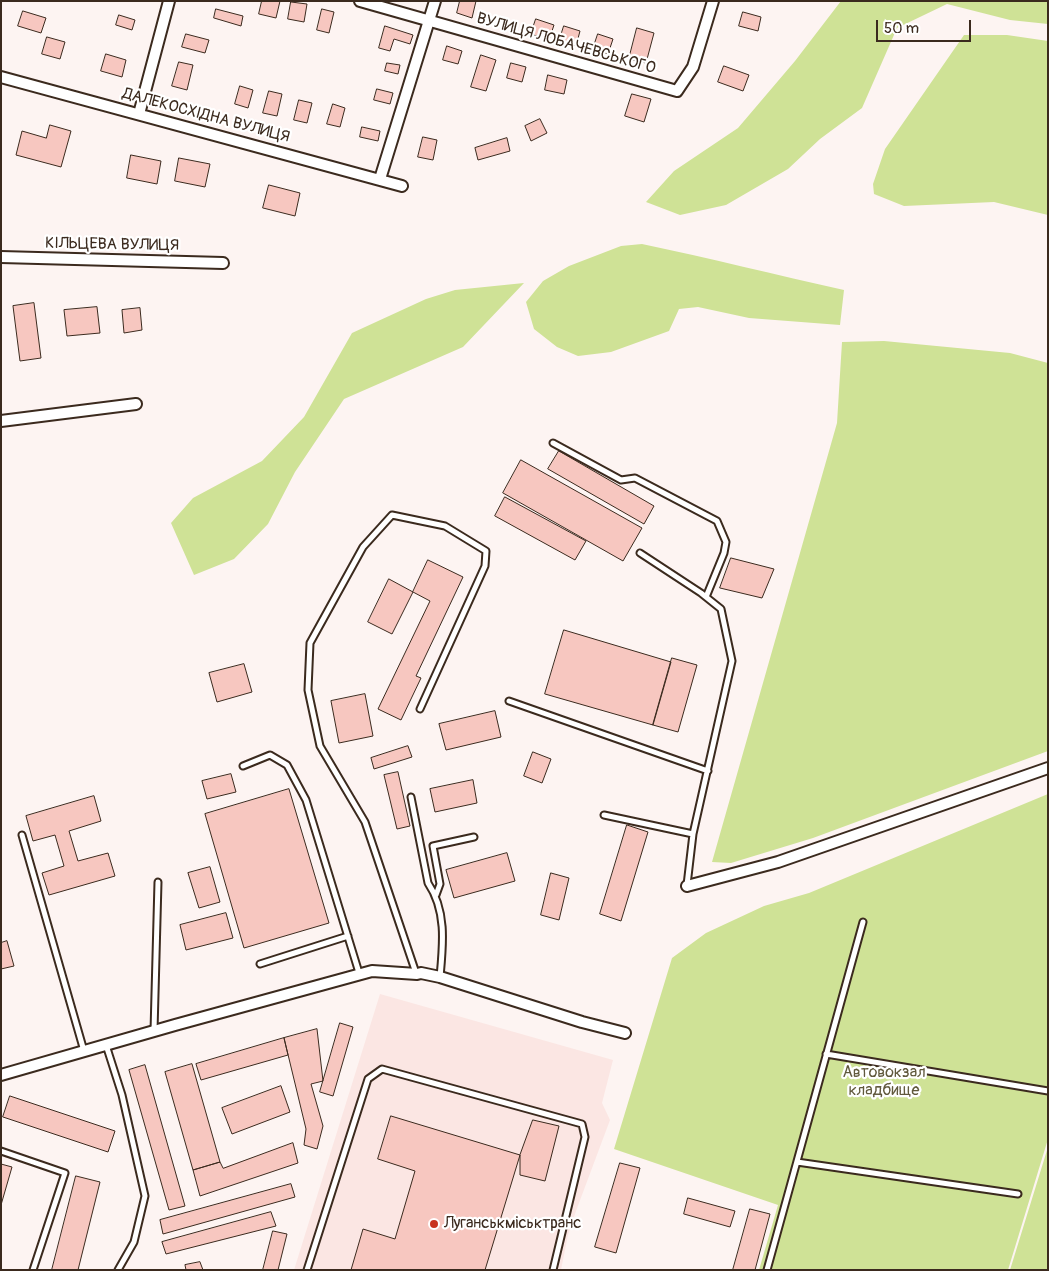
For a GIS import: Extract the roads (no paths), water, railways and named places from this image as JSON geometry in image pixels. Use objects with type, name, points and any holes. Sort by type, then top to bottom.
[{"type":"street","points":[[139,114],[169,1]]},
{"type":"street","name":"ВУЛИЦЯ ЛОБАЧЕВСЬКОГО","points":[[360,1],[677,92],[693,67],[713,1]]},
{"type":"street","points":[[380,179],[435,1]]},
{"type":"street","name":"ДАЛЕКОСХІДНА ВУЛИЦЯ","points":[[1,77],[402,186]]},
{"type":"street","name":"КІЛЬЦЕВА ВУЛИЦЯ","points":[[1,257],[223,263]]},
{"type":"street","points":[[1,421],[136,404]]},
{"type":"street","points":[[687,886],[778,862],[1048,768]]},
{"type":"street","points":[[1,1075],[372,971],[421,973],[440,977],[582,1022],[625,1033]]},
{"type":"lane","points":[[553,443],[621,480],[635,478],[717,521],[726,542],[724,553],[706,596]]},
{"type":"lane","points":[[416,974],[365,822],[320,746],[308,690],[310,642],[363,547],[392,515],[445,526],[486,551],[485,566],[420,709]]},
{"type":"lane","points":[[640,553],[706,596],[721,609],[732,661],[693,834],[687,886]]},
{"type":"lane","points":[[509,701],[708,771]]},
{"type":"lane","points":[[243,766],[270,755],[287,766],[306,800],[360,975]]},
{"type":"lane","points":[[411,796],[428,883],[436,895],[444,933],[440,977]]},
{"type":"lane","points":[[604,815],[693,834]]},
{"type":"lane","points":[[22,835],[84,1051]]},
{"type":"lane","points":[[436,895],[440,884],[433,846],[474,837]]},
{"type":"lane","points":[[154,1031],[158,882]]},
{"type":"lane","points":[[767,1270],[863,922]]},
{"type":"lane","points":[[260,964],[348,936]]},
{"type":"lane","points":[[105,1045],[122,1095],[145,1196],[134,1242],[118,1270]]},
{"type":"lane","points":[[826,1054],[1048,1091]]},
{"type":"lane","points":[[307,1270],[368,1079],[382,1069],[582,1124],[585,1137],[562,1226],[553,1270]]},
{"type":"lane","points":[[1,1151],[65,1173],[33,1270]]},
{"type":"lane","points":[[797,1162],[1018,1194]]},
{"type":"place","name":"Луганськміськтранс","points":[[434,1224]]},
{"type":"park label","name":"Автовокзал кладбище","points":[[884,1082]]}]
